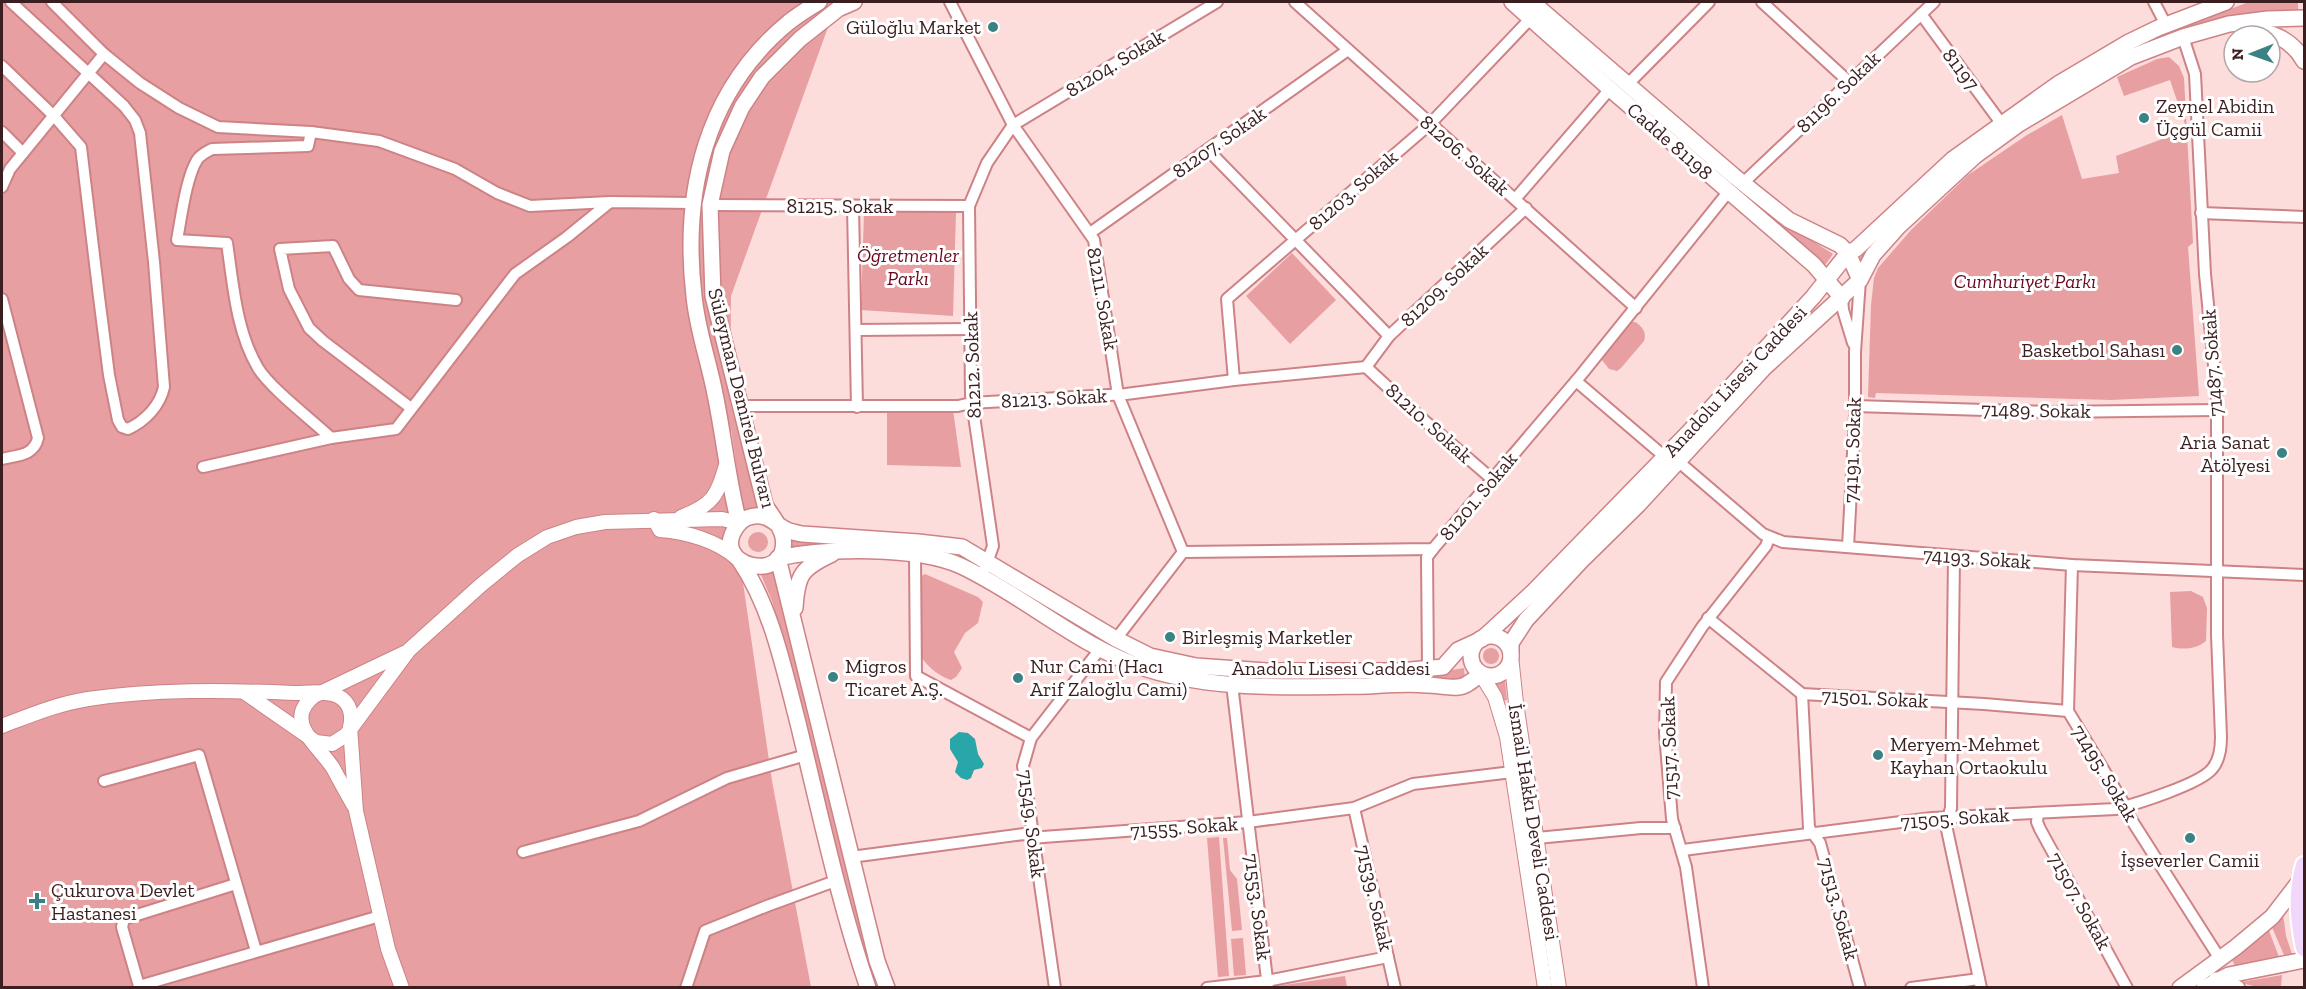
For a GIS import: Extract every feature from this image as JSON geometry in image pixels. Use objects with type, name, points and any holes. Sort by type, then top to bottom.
[{"type":"main road","name":"Süleyman Demirel Bulvarı","points":[[739,523],[721,423],[694,298],[691,235],[693,203],[704,145],[725,98],[745,68],[765,45],[789,22],[819,2]]},
{"type":"main road","name":"Süleyman Demirel Bulvarı","points":[[777,524],[765,505],[712,296],[710,205],[722,151],[742,107],[762,77],[800,39],[838,9],[854,2]]},
{"type":"main road","name":"Cadde 81198","points":[[1512,2],[1540,8],[1789,220],[1840,245],[1848,253]]},
{"type":"main road","points":[[1860,280],[1848,253],[1856,249],[1953,159],[2001,123],[2081,70],[2129,42],[2226,2]]},
{"type":"main road","name":"Cadde 81198","points":[[1540,8],[1610,89],[1814,265],[1842,298]]},
{"type":"main road","points":[[2229,24],[2268,19],[2304,18]]},
{"type":"main road","points":[[1860,280],[1873,255],[1898,226],[1975,156],[2019,124],[2131,57],[2183,37],[2222,26]]},
{"type":"main road","points":[[2282,39],[2289,42],[2304,62]]},
{"type":"main road","name":"Anadolu Lisesi Caddesi","points":[[1511,656],[1511,643],[1526,620],[1672,459],[1848,253]]},
{"type":"main road","name":"Anadolu Lisesi Caddesi","points":[[777,524],[787,530],[802,534],[963,547],[1116,639],[1150,656],[1196,666],[1233,670],[1396,671],[1443,667],[1458,651],[1482,639],[1534,591],[1765,367],[1860,280]]},
{"type":"main road","points":[[740,561],[755,567],[771,564],[778,558],[783,537],[777,524],[762,516],[746,518],[739,523],[732,538],[735,554],[740,561],[755,582],[764,604],[806,755],[850,930],[868,987]]},
{"type":"main road","points":[[795,629],[796,587],[803,571],[811,564],[840,550]]},
{"type":"main road","name":"Anadolu Lisesi Caddesi","points":[[778,558],[840,550],[915,555],[958,565],[982,577],[1100,649],[1147,669],[1195,681],[1306,687],[1424,684],[1460,687],[1481,674]]},
{"type":"main road","points":[[778,558],[877,961],[887,987]]},
{"type":"main road","points":[[1488,637],[1501,639],[1510,650],[1511,656],[1507,669],[1501,674],[1488,676],[1481,674],[1473,665],[1472,653],[1473,648],[1482,639],[1488,637]]},
{"type":"main road","points":[[2304,865],[2297,911],[2304,948]]},
{"type":"main road","points":[[2180,987],[2220,959],[2272,917],[2302,880]]},
{"type":"main road","points":[[2210,984],[2240,972],[2304,960]]},
{"type":"main road","points":[[2210,984],[2237,987]]},
{"type":"street","points":[[2,66],[54,116],[81,147],[109,375],[118,420],[128,429],[140,424],[161,399],[164,387],[154,262],[140,133],[135,120],[124,106],[11,2]]},
{"type":"street","points":[[52,2],[104,54],[140,83],[179,108],[218,127],[311,132],[379,141],[454,169],[497,193],[530,206],[610,202],[693,203]]},
{"type":"street","name":"81211. Sokak","points":[[950,2],[1013,125],[1094,240],[1118,395],[1183,552]]},
{"type":"street","name":"81204. Sokak","points":[[1013,125],[1217,2]]},
{"type":"street","name":"81206. Sokak","points":[[1294,2],[1516,198],[1636,308]]},
{"type":"street","points":[[1628,84],[1709,2]]},
{"type":"street","points":[[1762,2],[1849,82]]},
{"type":"street","name":"81196. Sokak","points":[[1743,183],[1934,2]]},
{"type":"street","points":[[2154,2],[2166,25]]},
{"type":"street","name":"81203. Sokak","points":[[1234,380],[1227,298],[1430,124],[1540,8]]},
{"type":"street","name":"81197","points":[[1921,14],[2001,123]]},
{"type":"street","name":"71487. Sokak","points":[[2183,37],[2195,74],[2201,213],[2217,410],[2216,572],[2221,737],[2217,762]]},
{"type":"street","name":"81207. Sokak","points":[[1090,233],[1348,50]]},
{"type":"street","points":[[2,187],[10,169],[104,54]]},
{"type":"street","points":[[1516,198],[1610,89]]},
{"type":"street","name":"81212. Sokak","points":[[982,577],[993,546],[971,403],[969,206],[987,163],[1013,125]]},
{"type":"street","points":[[2,132],[23,153]]},
{"type":"street","points":[[311,132],[308,146],[212,149],[203,154],[197,160],[190,180],[177,240],[227,243],[235,296],[245,335],[258,368],[331,438]]},
{"type":"street","points":[[1208,150],[1389,336]]},
{"type":"street","name":"81201. Sokak","points":[[1183,552],[1433,549],[1576,381],[1729,191]]},
{"type":"street","points":[[203,467],[331,438],[396,429],[514,274],[610,202]]},
{"type":"street","name":"81215. Sokak","points":[[710,205],[969,206]]},
{"type":"street","points":[[853,206],[857,407]]},
{"type":"street","name":"81209. Sokak","points":[[1366,367],[1389,336],[1526,207]]},
{"type":"street","points":[[2201,213],[2304,217]]},
{"type":"street","points":[[411,408],[309,328],[289,289],[280,249],[333,246],[349,279],[359,290],[456,300]]},
{"type":"street","points":[[1855,352],[1860,280]]},
{"type":"street","points":[[1842,298],[1843,310],[1855,352]]},
{"type":"street","points":[[2,299],[38,438],[31,452],[2,459]]},
{"type":"street","points":[[857,330],[970,329]]},
{"type":"street","name":"74191. Sokak","points":[[1848,547],[1855,406],[1855,352]]},
{"type":"street","name":"81213. Sokak","points":[[740,406],[958,406],[971,403],[1118,395],[1234,380],[1366,367]]},
{"type":"street","name":"81210. Sokak","points":[[1366,367],[1492,479]]},
{"type":"street","name":"74193. Sokak","points":[[1576,381],[1769,538],[1783,542],[2072,565],[2304,575]]},
{"type":"street","name":"71489. Sokak","points":[[1855,406],[2050,412],[2217,410]]},
{"type":"street","points":[[674,520],[700,510],[718,492],[727,462]]},
{"type":"street","points":[[654,519],[660,530],[674,531],[721,546],[740,561]]},
{"type":"street","points":[[242,691],[309,737],[324,744],[332,744],[346,735],[409,650],[490,577],[518,555],[548,537],[576,527],[605,522],[722,519],[739,523]]},
{"type":"street","name":"71517. Sokak","points":[[1703,987],[1683,850],[1675,828],[1665,733],[1666,682],[1708,618],[1766,546],[1769,538]]},
{"type":"street","points":[[1428,669],[1427,557],[1433,549]]},
{"type":"street","points":[[1116,639],[1183,552]]},
{"type":"street","points":[[915,555],[916,676],[1031,738]]},
{"type":"street","points":[[1911,987],[1980,983],[1946,825],[1951,808],[1954,556]]},
{"type":"street","name":"71495. Sokak","points":[[2072,565],[2068,711],[2126,807],[2129,816],[2220,959]]},
{"type":"street","name":"71501. Sokak","points":[[1708,618],[1802,694],[2068,711]]},
{"type":"street","name":"71549. Sokak","points":[[1054,987],[1023,766],[1031,738],[1100,649]]},
{"type":"street","points":[[356,811],[332,767],[309,737],[301,715],[308,701],[409,650]]},
{"type":"street","name":"İsmail Hakkı Develi Caddesi","points":[[1511,656],[1559,987]]},
{"type":"street","name":"İsmail Hakkı Develi Caddesi","points":[[1481,674],[1495,697],[1503,717],[1545,987]]},
{"type":"street","name":"71553. Sokak","points":[[1232,684],[1268,984]]},
{"type":"street","points":[[2,726],[44,709],[88,699],[148,693],[242,691],[337,695],[348,705],[352,720],[350,728],[356,811],[388,950],[402,987]]},
{"type":"street","name":"71513. Sokak","points":[[1802,694],[1809,828],[1820,843],[1860,987]]},
{"type":"street","points":[[104,781],[199,755],[256,951]]},
{"type":"street","points":[[523,852],[639,821],[727,778],[806,755]]},
{"type":"street","name":"71505. Sokak","points":[[1683,850],[1835,829],[1948,817],[2116,809],[2204,776],[2217,762]]},
{"type":"street","name":"71555. Sokak","points":[[851,857],[1024,834],[1034,838],[1248,822],[1354,808],[1413,784],[1512,772]]},
{"type":"street","name":"71539. Sokak","points":[[1354,808],[1395,987]]},
{"type":"street","name":"71507. Sokak","points":[[2038,813],[2037,822],[2040,829],[2127,987]]},
{"type":"street","points":[[1537,838],[1641,828],[1675,828]]},
{"type":"street","points":[[686,987],[705,931],[838,880]]},
{"type":"street","points":[[236,884],[123,919],[122,927],[139,987],[380,916]]},
{"type":"street","points":[[1207,987],[1268,984],[1388,957]]},
{"type":"green space","points":[[2,2],[842,2],[836,5],[731,296],[730,402],[759,512],[743,512],[731,429],[730,494],[772,781],[811,987],[2,988]]},
{"type":"green space","points":[[1521,2],[1525,2],[1763,209],[1833,254],[1825,265]]},
{"type":"green space","points":[[2249,2],[2298,2],[2298,11],[2254,14],[2209,22],[2151,43],[2096,71],[1984,146],[1920,199],[1861,260],[1863,253],[1873,241],[1954,166],[2041,101],[2101,64],[2145,41]]},
{"type":"green space","points":[[2169,57],[2179,66],[2184,78],[2187,129],[2170,80],[2124,96],[2117,77],[2157,59]]},
{"type":"green space","name":"Cumhuriyet Parkı","points":[[2062,115],[2082,179],[2119,173],[2116,156],[2187,130],[2193,243],[2188,247],[2199,396],[2111,400],[1876,393],[1875,398],[1868,397],[1871,305],[1874,278],[1878,268],[1911,230],[1968,175],[2027,135]]},
{"type":"green space","name":"Öğretmenler Parkı","points":[[864,212],[956,212],[953,316],[861,310]]},
{"type":"green space","points":[[1292,253],[1336,300],[1290,344],[1246,296]]},
{"type":"green space","points":[[1630,322],[1635,322],[1642,327],[1645,335],[1644,341],[1621,368],[1617,371],[1609,369],[1602,360],[1604,354]]},
{"type":"green space","points":[[953,410],[961,467],[887,465],[887,412]]},
{"type":"green space","points":[[758,532],[765,535],[768,542],[765,549],[758,552],[751,549],[748,542],[751,535]]},
{"type":"green space","points":[[786,535],[949,552],[981,563],[979,567],[827,545],[789,549]]},
{"type":"green space","points":[[995,570],[1103,641],[1150,661],[1428,674],[1464,668],[1465,679],[1225,679],[1148,664],[1101,644],[992,575]]},
{"type":"green space","points":[[774,572],[813,737],[882,987],[877,987],[856,925],[785,646],[772,601],[761,575]]},
{"type":"green space","points":[[925,574],[978,597],[983,602],[978,623],[965,633],[954,652],[962,668],[951,680],[933,670],[919,654],[919,577]]},
{"type":"green space","points":[[2191,591],[2203,597],[2207,608],[2206,641],[2190,648],[2172,647],[2170,592]]},
{"type":"green space","points":[[1491,648],[1497,650],[1499,656],[1497,662],[1491,664],[1485,662],[1483,656],[1485,650]]},
{"type":"green space","points":[[1505,680],[1507,700],[1503,701],[1495,683]]},
{"type":"green space","points":[[1504,704],[1509,704],[1536,868],[1533,868],[1510,727]]},
{"type":"green space","points":[[1219,837],[1229,976],[1218,977],[1207,838]]},
{"type":"green space","points":[[1223,838],[1227,838],[1230,870],[1237,879],[1242,930],[1232,931]]},
{"type":"green space","points":[[2283,914],[2286,936],[2292,954],[2284,955],[2271,925]]},
{"type":"green space","points":[[2268,928],[2279,957],[2235,966],[2232,960]]},
{"type":"green space","points":[[1243,938],[1246,975],[1234,976],[1231,939]]},
{"type":"green space","points":[[2282,975],[2281,987],[2258,987],[2241,983],[2241,982]]},
{"type":"green space","points":[[1345,976],[1347,987],[1277,987],[1277,986]]},
{"type":"water","points":[[959,732],[968,733],[975,739],[978,754],[984,764],[982,768],[974,770],[971,778],[967,780],[955,772],[958,762],[950,749],[950,739]]},
{"type":"place","name":"Güloğlu Market","points":[[993,27]]},
{"type":"place","name":"Zeynel Abidin Üçgül Camii","points":[[2144,118]]},
{"type":"place","name":"Basketbol Sahası","points":[[2177,350]]},
{"type":"place","name":"Aria Sanat Atölyesi","points":[[2282,453]]},
{"type":"place","name":"Birleşmiş Marketler","points":[[1170,637]]},
{"type":"place","name":"Migros Ticaret A.Ş.","points":[[833,677]]},
{"type":"place","name":"Nur Cami (Hacı Arif Zaloğlu Cami)","points":[[1018,678]]},
{"type":"place","name":"Meryem-Mehmet Kayhan Ortaokulu","points":[[1878,755]]},
{"type":"place","name":"İşseverler Camii","points":[[2190,838]]},
{"type":"place","name":"Çukurova Devlet Hastanesi","points":[[37,901]]}]
